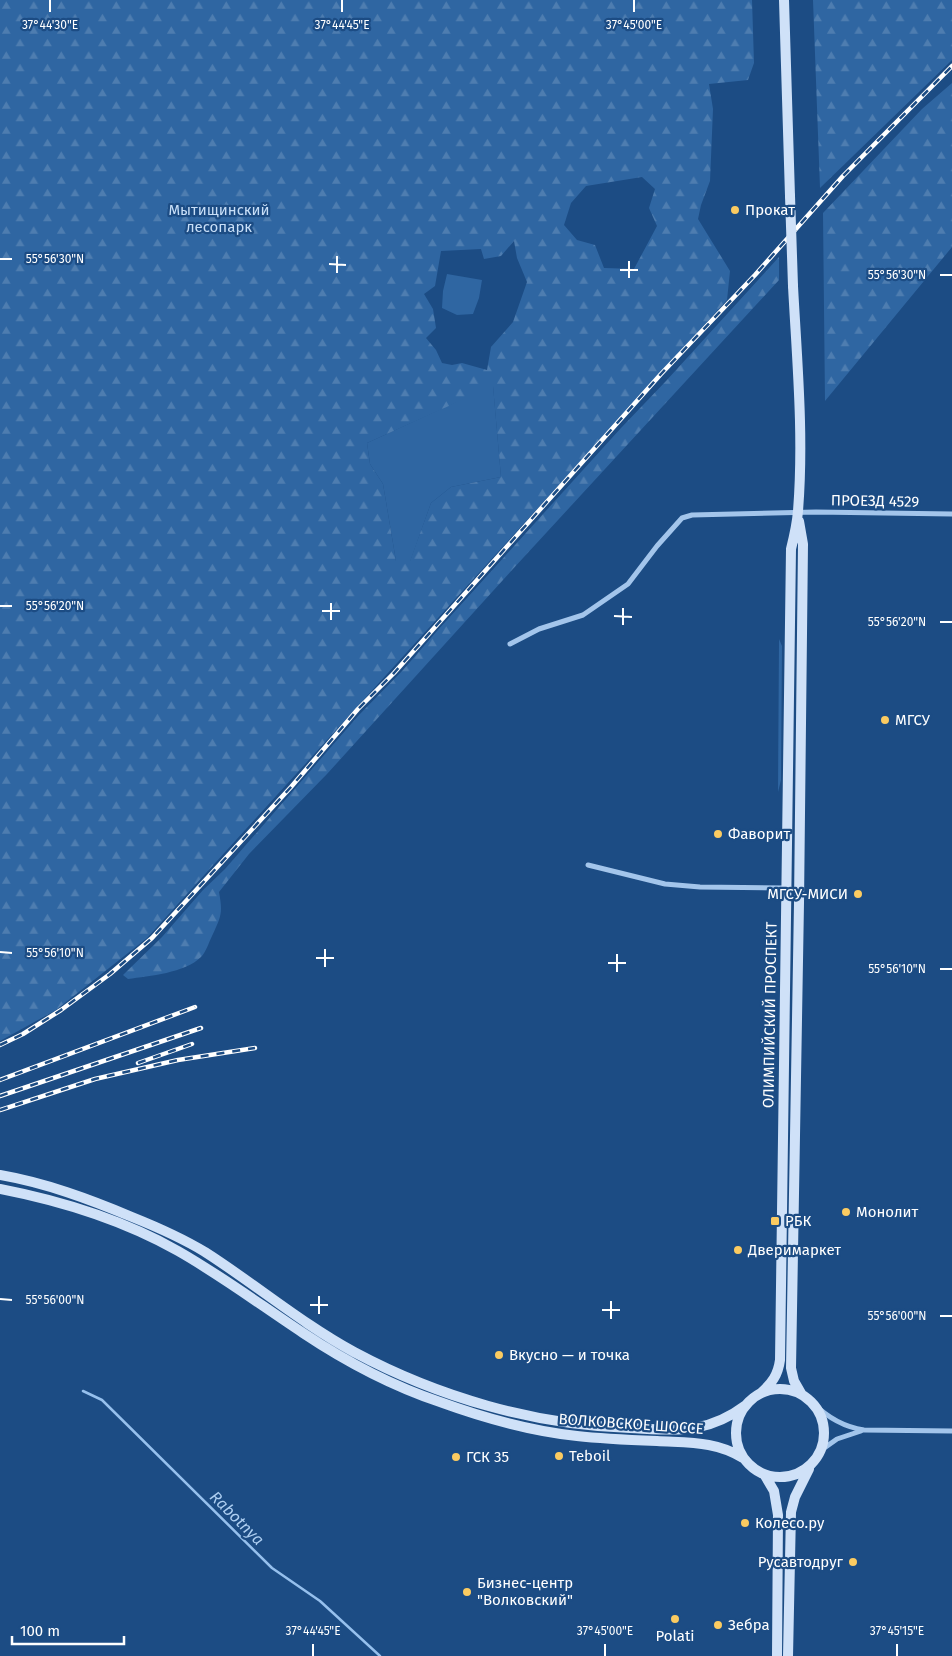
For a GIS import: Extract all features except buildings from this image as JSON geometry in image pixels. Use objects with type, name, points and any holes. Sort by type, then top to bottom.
[{"type":"main road","name":"ОЛИМПИЙСКИЙ ПРОСПЕКТ","points":[[784,0],[793,286],[799,404],[798,512],[803,544],[791,1368],[794,1381],[802,1395]]},
{"type":"main road","name":"ОЛИМПИЙСКИЙ ПРОСПЕКТ","points":[[761,1393],[774,1380],[780,1360],[791,549],[798,512]]},
{"type":"main road","name":"ВОЛКОВСКОЕ ШОССЕ","points":[[0,1176],[58,1189],[165,1231],[203,1252],[353,1351],[386,1367],[458,1396],[517,1413],[572,1424],[660,1429],[703,1427],[726,1418],[746,1404]]},
{"type":"main road","name":"ВОЛКОВСКОЕ ШОССЕ","points":[[0,1189],[52,1200],[86,1211],[154,1238],[220,1276],[305,1334],[349,1361],[393,1383],[438,1402],[542,1431],[606,1439],[701,1443],[724,1448],[743,1458]]},
{"type":"main road","points":[[788,1656],[791,1512],[795,1497],[820,1451],[822,1428],[820,1415],[814,1403],[802,1395],[781,1390],[761,1393],[746,1404],[738,1419],[736,1433],[743,1458],[751,1467],[764,1474],[788,1476],[802,1472],[811,1466]]},
{"type":"main road","points":[[764,1474],[774,1491],[778,1516],[777,1656]]},
{"type":"street","name":"ПРОЕЗД 4529","points":[[510,644],[540,629],[583,615],[628,584],[657,546],[682,518],[692,515],[798,512],[952,514]]},
{"type":"street","points":[[588,864],[664,884],[700,887],[787,888]]},
{"type":"street","points":[[814,1403],[835,1421],[846,1426],[864,1430],[952,1431]]},
{"type":"street","points":[[820,1451],[837,1439],[864,1430]]},
{"type":"green space","name":"Мытищинский лесопарк","points":[[0,0],[752,0],[754,63],[748,80],[709,84],[713,109],[710,181],[698,219],[730,271],[727,300],[147,938],[56,1010],[0,1041]],"holes":[[[642,177],[655,189],[649,208],[657,226],[634,269],[604,268],[595,245],[577,240],[564,225],[571,203],[586,186]],[[514,241],[517,258],[527,282],[513,322],[491,347],[487,370],[462,363],[452,365],[442,363],[436,350],[426,338],[436,328],[433,309],[424,294],[435,286],[441,251],[481,249],[484,259],[501,256]],[[493,386],[501,477],[451,487],[431,503],[410,561],[396,561],[383,484],[370,464],[367,443]]]},
{"type":"green space","points":[[813,0],[952,0],[952,60],[820,188]]},
{"type":"green space","points":[[952,83],[952,247],[825,401],[823,213],[922,109]]},
{"type":"green space","points":[[779,257],[779,280],[327,774],[249,854],[219,892],[221,910],[219,919],[206,950],[201,957],[186,967],[166,973],[128,979],[123,975],[162,937],[203,890],[225,869],[358,716],[403,670],[621,428]]},
{"type":"green space","points":[[447,274],[482,280],[479,298],[473,314],[457,315],[442,308]]},
{"type":"green space","points":[[493,385],[501,477],[451,487],[431,503],[410,562],[396,561],[383,484],[370,464],[367,443]]},
{"type":"green space","points":[[779,639],[782,646],[781,780],[778,792]]},
{"type":"waterway","name":"Rabotnya","points":[[83,1391],[102,1400],[272,1568],[320,1601],[380,1656]]},
{"type":"railway","points":[[0,1045],[23,1034],[61,1010],[110,974],[152,938],[291,787],[358,709],[394,673],[661,374],[755,275],[843,176],[952,66]]},
{"type":"railway","points":[[0,1080],[195,1007]]},
{"type":"railway","points":[[0,1096],[201,1028]]},
{"type":"railway","points":[[138,1063],[192,1044]]},
{"type":"railway","points":[[0,1110],[95,1079],[178,1060],[255,1048]]},
{"type":"place","name":"Прокат","points":[[735,210]]},
{"type":"place","name":"МГСУ","points":[[885,720]]},
{"type":"place","name":"Фаворит","points":[[718,834]]},
{"type":"place","name":"МГСУ-МИСИ","points":[[858,894]]},
{"type":"place","name":"Монолит","points":[[846,1212]]},
{"type":"place","name":"РБК","points":[[775,1221]]},
{"type":"place","name":"Дверимаркет","points":[[738,1250]]},
{"type":"place","name":"Вкусно — и точка","points":[[499,1355]]},
{"type":"place","name":"Teboil","points":[[559,1456]]},
{"type":"place","name":"ГСК 35","points":[[456,1457]]},
{"type":"place","name":"Колесо.ру","points":[[745,1523]]},
{"type":"place","name":"Русавтодруг","points":[[853,1562]]},
{"type":"place","name":"Бизнес-центр \"Волковский\"","points":[[467,1592]]},
{"type":"place","name":"Polati","points":[[675,1619]]},
{"type":"place","name":"Зебра","points":[[718,1625]]}]
